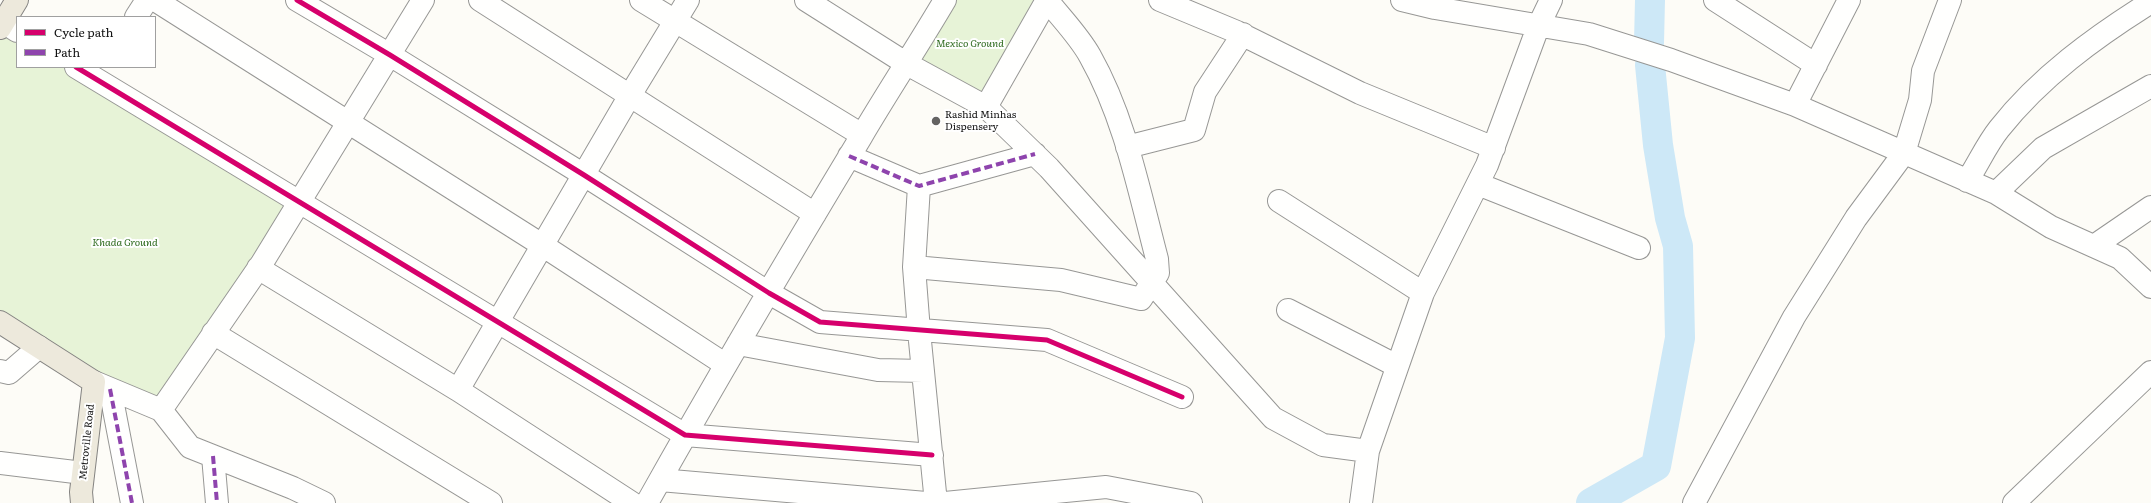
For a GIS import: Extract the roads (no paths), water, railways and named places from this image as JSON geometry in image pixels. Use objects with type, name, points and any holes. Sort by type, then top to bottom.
[{"type":"main road","points":[[5,25],[17,0]]},
{"type":"main road","points":[[0,322],[102,385]]},
{"type":"main road","name":"Metroville Road","points":[[82,503],[83,473],[102,385]]},
{"type":"street","points":[[137,16],[147,0]]},
{"type":"street","points":[[156,0],[542,245],[726,365]]},
{"type":"street","points":[[297,0],[390,55],[584,175],[768,293],[820,322],[1047,340],[1182,397]]},
{"type":"street","points":[[161,410],[258,268],[423,0]]},
{"type":"street","points":[[480,0],[629,97],[815,214]]},
{"type":"street","points":[[641,0],[862,135]]},
{"type":"street","points":[[458,390],[629,97],[688,0]]},
{"type":"street","points":[[806,0],[907,64],[986,107],[1049,168],[1273,418],[1323,445],[1368,451]]},
{"type":"street","points":[[647,503],[685,435],[849,156],[945,0]]},
{"type":"street","points":[[914,267],[1061,280],[1141,299],[1158,273],[1157,259],[1127,147],[1107,92],[1090,55],[1047,0],[986,107]]},
{"type":"street","points":[[1160,0],[1243,34],[1360,93],[1494,148]]},
{"type":"street","points":[[1402,0],[1427,3],[1538,27],[1590,34],[1670,60],[1795,105],[1996,193],[2051,227],[2120,258],[2151,287]]},
{"type":"street","points":[[1361,503],[1368,451],[1423,293],[1478,184],[1494,148],[1538,27],[1551,0]]},
{"type":"street","points":[[1715,0],[1816,65]]},
{"type":"street","points":[[1795,105],[1849,0]]},
{"type":"street","points":[[1694,503],[1794,317],[1856,218],[1904,153],[1920,100],[1923,71],[1950,0]]},
{"type":"street","points":[[1967,181],[1998,130],[2044,79],[2128,17],[2151,2]]},
{"type":"street","points":[[1127,147],[1194,130],[1205,92],[1243,34]]},
{"type":"street","points":[[80,68],[99,73],[300,201],[685,435],[932,455]]},
{"type":"street","points":[[1996,193],[2043,148],[2151,86]]},
{"type":"street","points":[[849,156],[919,186],[1034,154]]},
{"type":"street","points":[[1478,184],[1639,248]]},
{"type":"street","points":[[919,186],[914,267],[936,503]]},
{"type":"street","points":[[1279,201],[1423,293]]},
{"type":"street","points":[[2094,246],[2151,207]]},
{"type":"street","points":[[258,268],[458,390],[632,503]]},
{"type":"street","points":[[1288,310],[1397,366]]},
{"type":"street","points":[[213,333],[491,503]]},
{"type":"street","points":[[738,344],[878,370],[923,371]]},
{"type":"street","points":[[0,371],[9,373],[39,347]]},
{"type":"street","points":[[2014,503],[2151,372]]},
{"type":"street","points":[[102,385],[161,410],[190,447],[293,488],[324,503]]},
{"type":"street","points":[[102,385],[132,503]]},
{"type":"street","points":[[213,456],[217,503]]},
{"type":"street","points":[[0,463],[83,473]]},
{"type":"street","points":[[660,480],[926,503]]},
{"type":"street","points":[[945,503],[1106,487],[1191,503]]},
{"type":"waterway","points":[[1649,43],[1650,0]]},
{"type":"waterway","points":[[1591,503],[1656,466],[1680,338],[1678,246],[1670,218],[1658,145],[1650,65]]},
{"type":"place","name":"Rashid Minhas Dispensery","points":[[936,121]]},
{"type":"park label","name":"Mexico Ground","points":[[970,44]]},
{"type":"park label","name":"Khada Ground","points":[[125,243]]}]
